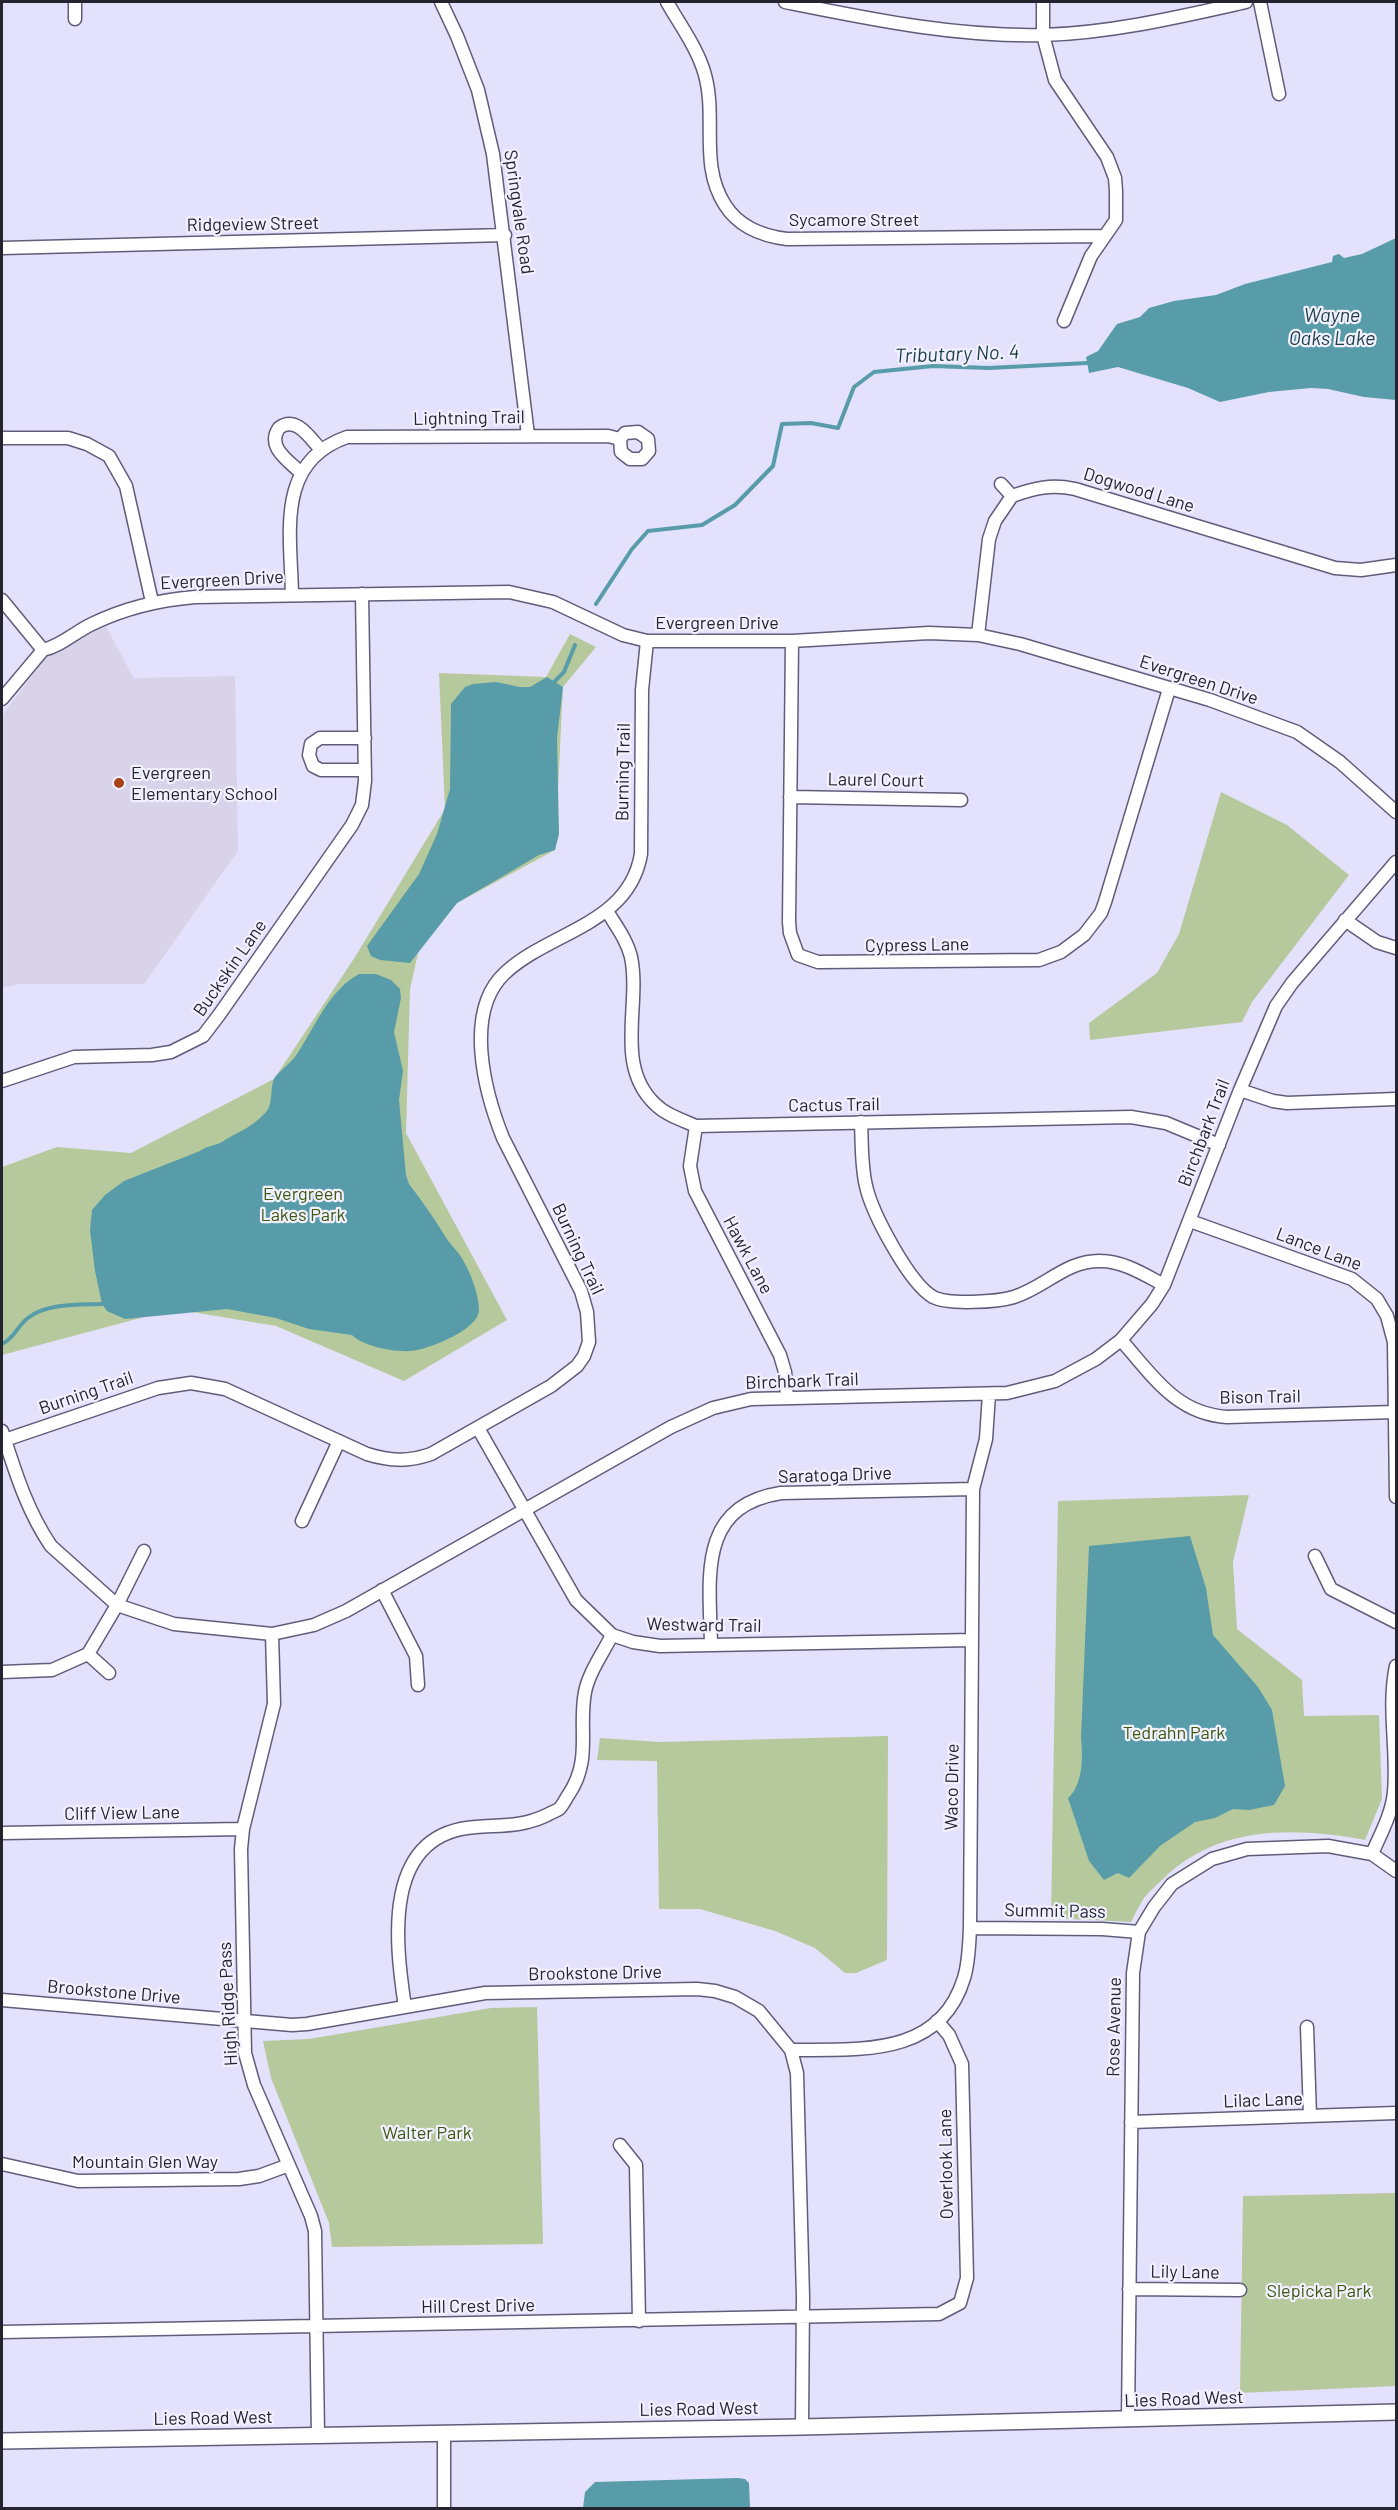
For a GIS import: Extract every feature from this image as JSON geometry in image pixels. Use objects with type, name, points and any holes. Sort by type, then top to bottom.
[{"type":"street","points":[[75,2],[75,20]]},
{"type":"street","name":"Springvale Road","points":[[441,2],[461,44],[478,90],[493,154],[505,235],[528,435]]},
{"type":"street","name":"Sycamore Street","points":[[667,2],[706,76],[710,163],[715,188],[733,218],[755,231],[787,239],[1105,236]]},
{"type":"street","points":[[784,2],[920,27],[970,33],[1043,35],[1141,24],[1246,2]]},
{"type":"street","points":[[1043,2],[1043,35],[1055,80],[1107,156],[1113,172],[1116,191],[1116,220],[1091,256],[1064,321]]},
{"type":"street","points":[[1260,2],[1279,94]]},
{"type":"street","name":"Ridgeview Street","points":[[2,248],[505,235]]},
{"type":"street","points":[[301,472],[277,449],[274,438],[279,428],[290,423],[298,425],[321,450]]},
{"type":"street","name":"Lightning Trail","points":[[292,595],[290,502],[301,472],[321,450],[347,437],[528,435],[608,436],[620,439]]},
{"type":"street","points":[[2,438],[68,438],[87,444],[109,456],[126,486],[152,602]]},
{"type":"street","points":[[978,635],[989,539],[995,522],[1012,496],[1001,484]]},
{"type":"street","name":"Dogwood Lane","points":[[1012,496],[1040,487],[1058,486],[1335,568],[1361,570],[1396,565]]},
{"type":"street","name":"Evergreen Drive","points":[[2,699],[43,650],[53,648],[90,624],[152,602],[195,597],[497,591],[523,593],[554,602],[623,635],[647,641],[792,641],[929,633],[978,635],[1020,644],[1210,700],[1297,732],[1347,767],[1396,812]]},
{"type":"street","name":"Buckskin Lane","points":[[2,1081],[74,1057],[152,1055],[171,1052],[203,1036],[352,825],[362,805],[365,738],[362,594]]},
{"type":"street","points":[[2,600],[43,650]]},
{"type":"street","name":"Burning Trail","points":[[3,1437],[158,1388],[191,1383],[225,1389],[385,1460],[401,1461],[431,1454],[543,1391],[577,1366],[589,1342],[587,1312],[581,1291],[494,1116],[482,1059],[484,1014],[491,994],[504,974],[607,911],[630,886],[636,875],[641,854],[642,690],[647,641]]},
{"type":"street","name":"Cypress Lane","points":[[792,641],[790,933],[798,955],[831,964],[1039,960],[1061,952],[1072,945],[1084,935],[1101,913],[1169,689]]},
{"type":"street","points":[[365,738],[320,738],[310,744],[309,754],[313,766],[321,770],[365,770]]},
{"type":"street","name":"Laurel Court","points":[[790,797],[961,800]]},
{"type":"street","name":"Birchbark Trail","points":[[3,1437],[24,1495],[51,1546],[117,1605],[181,1626],[272,1634],[298,1630],[325,1621],[699,1413],[751,1399],[989,1394],[1026,1389],[1055,1381],[1086,1366],[1121,1340],[1152,1304],[1164,1285],[1240,1090],[1276,1006],[1292,983],[1396,862]]},
{"type":"street","name":"Cactus Trail","points":[[607,911],[624,937],[632,964],[632,1053],[638,1078],[655,1104],[672,1116],[696,1126],[1142,1118],[1166,1124],[1219,1145]]},
{"type":"street","points":[[1345,921],[1377,942],[1396,948]]},
{"type":"street","points":[[1240,1090],[1273,1101],[1287,1103],[1396,1099]]},
{"type":"street","points":[[861,1122],[863,1172],[869,1196],[903,1263],[923,1290],[935,1298],[953,1301],[1012,1298],[1073,1265],[1101,1261],[1125,1266],[1164,1285]]},
{"type":"street","name":"Hawk Lane","points":[[696,1126],[690,1166],[695,1191],[780,1355],[787,1397]]},
{"type":"street","name":"Lance Lane","points":[[1190,1221],[1343,1275],[1371,1292],[1382,1305],[1392,1331],[1396,1497]]},
{"type":"street","name":"Bison Trail","points":[[1121,1340],[1171,1395],[1187,1407],[1206,1414],[1227,1417],[1394,1412]]},
{"type":"street","name":"Waco Drive","points":[[792,2050],[884,2048],[908,2041],[938,2021],[957,1995],[964,1979],[970,1928],[973,1489],[986,1438],[989,1394]]},
{"type":"street","name":"Westward Trail","points":[[478,1428],[576,1600],[612,1635],[649,1645],[972,1640]]},
{"type":"street","points":[[302,1521],[339,1441]]},
{"type":"street","name":"Saratoga Drive","points":[[711,1645],[709,1570],[713,1547],[726,1521],[749,1503],[781,1493],[973,1489]]},
{"type":"street","points":[[2,1672],[52,1670],[88,1654],[117,1605],[144,1551]]},
{"type":"street","points":[[1315,1556],[1331,1589],[1396,1622]]},
{"type":"street","points":[[382,1590],[416,1656],[418,1685]]},
{"type":"street","name":"High Ridge Pass","points":[[272,1634],[274,1704],[243,1829],[241,1850],[245,2053],[249,2072],[315,2231],[318,2435]]},
{"type":"street","points":[[405,2007],[401,1978],[399,1906],[401,1887],[409,1868],[415,1858],[443,1835],[475,1827],[521,1825],[558,1809],[574,1786],[581,1769],[586,1690],[612,1635]]},
{"type":"street","points":[[88,1654],[109,1673]]},
{"type":"street","points":[[1372,1854],[1391,1808],[1394,1794],[1392,1705],[1396,1666]]},
{"type":"street","name":"Cliff View Lane","points":[[2,1833],[243,1829]]},
{"type":"street","name":"Rose Avenue","points":[[1128,2420],[1133,1973],[1139,1932],[1172,1884],[1196,1867],[1227,1853],[1247,1849],[1328,1846],[1372,1854],[1396,1871]]},
{"type":"street","name":"Summit Pass","points":[[970,1928],[1102,1929],[1139,1932]]},
{"type":"street","name":"Brookstone Drive","points":[[2,2000],[244,2021],[307,2024],[495,1993],[706,1990],[729,1995],[751,2006],[792,2050]]},
{"type":"street","name":"Overlook Lane","points":[[938,2021],[949,2035],[959,2055],[963,2073],[966,2278],[960,2303],[953,2308]]},
{"type":"street","points":[[1307,2027],[1310,2116]]},
{"type":"street","points":[[792,2050],[799,2087],[802,2427]]},
{"type":"street","name":"Lilac Lane","points":[[1131,2122],[1396,2113]]},
{"type":"street","points":[[620,2145],[636,2165],[639,2321]]},
{"type":"street","name":"Mountain Glen Way","points":[[2,2164],[56,2178],[78,2181],[239,2179],[289,2165]]},
{"type":"street","name":"Lily Lane","points":[[1129,2289],[1240,2290]]},
{"type":"street","name":"Hill Crest Drive","points":[[2,2332],[931,2316],[953,2308]]},
{"type":"street","name":"Lies Road West","points":[[2,2441],[802,2427],[1396,2412]]},
{"type":"street","points":[[444,2433],[444,2508]]},
{"type":"shaded area","name":"Evergreen Elementary School","points":[[104,623],[134,678],[235,676],[238,851],[144,984],[20,984],[2,988],[2,716],[47,655]]},
{"type":"green space","name":"Evergreen Lakes Park","points":[[570,634],[596,647],[563,687],[555,850],[457,903],[419,949],[410,989],[406,1133],[507,1320],[404,1381],[276,1326],[174,1309],[2,1355],[2,1167],[57,1147],[131,1153],[274,1079],[355,957],[445,809],[439,673],[546,677]]},
{"type":"green space","points":[[1221,792],[1287,825],[1349,875],[1252,1002],[1242,1022],[1090,1040],[1089,1023],[1157,973],[1179,934]]},
{"type":"green space","name":"Tedrahn Park","points":[[1249,1495],[1233,1562],[1237,1629],[1302,1680],[1304,1716],[1379,1715],[1382,1799],[1365,1840],[1284,1832],[1258,1834],[1232,1840],[1208,1848],[1185,1861],[1146,1895],[1131,1922],[1051,1918],[1058,1501]]},
{"type":"green space","points":[[888,1736],[887,1960],[856,1973],[845,1973],[815,1948],[775,1931],[700,1909],[659,1909],[657,1761],[597,1760],[600,1738],[660,1742]]},
{"type":"green space","name":"Walter Park","points":[[537,2007],[543,2244],[332,2247],[329,2223],[271,2078],[263,2041],[309,2039],[491,2008]]},
{"type":"green space","name":"Slepicka Park","points":[[1396,2193],[1396,2386],[1240,2393],[1243,2196]]},
{"type":"water","name":"Wayne Oaks Lake","points":[[1396,238],[1396,400],[1311,388],[1269,392],[1220,402],[1188,388],[1118,367],[1089,373],[1086,357],[1098,351],[1117,324],[1140,317],[1149,308],[1174,301],[1216,295],[1245,284],[1332,262],[1333,256],[1339,254],[1344,258],[1362,254]]},
{"type":"water","points":[[547,677],[563,687],[557,738],[559,834],[555,850],[539,855],[457,903],[410,963],[380,960],[371,956],[367,946],[419,874],[437,834],[450,789],[451,704],[465,687],[473,684],[496,682],[530,687]]},
{"type":"water","points":[[359,974],[376,974],[391,980],[400,989],[401,998],[394,1032],[403,1071],[399,1100],[406,1175],[409,1184],[459,1254],[473,1281],[479,1310],[472,1324],[444,1341],[417,1350],[402,1351],[373,1346],[352,1335],[309,1329],[276,1318],[227,1309],[125,1319],[107,1311],[102,1304],[95,1271],[90,1230],[92,1210],[105,1195],[124,1181],[219,1143],[257,1121],[270,1104],[275,1077],[295,1057],[322,1011],[338,990]]},
{"type":"water","points":[[1190,1536],[1206,1588],[1213,1635],[1258,1687],[1272,1710],[1285,1786],[1274,1805],[1249,1810],[1233,1809],[1215,1818],[1195,1822],[1160,1846],[1129,1878],[1118,1873],[1104,1880],[1089,1861],[1068,1798],[1077,1786],[1082,1762],[1089,1546]]},
{"type":"water","points":[[745,2479],[749,2483],[750,2508],[583,2508],[585,2492],[595,2482]]},
{"type":"waterway","name":"Tributary No. 4","points":[[596,604],[632,549],[648,531],[702,525],[735,505],[773,466],[782,424],[811,423],[838,428],[854,387],[874,372],[933,366],[989,368],[1087,363]]},
{"type":"waterway","name":"Tributary No. 4","points":[[554,682],[564,672],[575,645]]},
{"type":"waterway","points":[[2,1344],[36,1313],[53,1307],[102,1304]]},
{"type":"place","name":"Evergreen Elementary School","points":[[119,783]]}]
